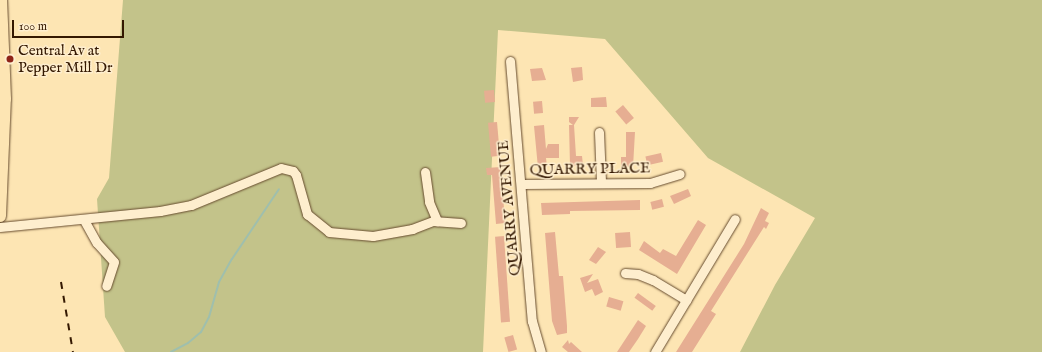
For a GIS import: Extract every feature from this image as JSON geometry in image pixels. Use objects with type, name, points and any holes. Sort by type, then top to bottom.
[{"type":"main road","points":[[0,216],[5,131],[1,0]]},
{"type":"street","name":"QUARRY AVENUE","points":[[510,61],[522,184],[532,321],[541,352]]},
{"type":"street","points":[[599,132],[601,182]]},
{"type":"street","points":[[0,227],[84,220],[191,205],[220,195],[263,173],[285,168],[296,175],[306,214],[329,232],[373,236],[397,232],[437,221],[461,223]]},
{"type":"street","points":[[425,172],[429,202],[437,221]]},
{"type":"street","name":"QUARRY PLACE","points":[[522,184],[601,182],[657,183],[680,174]]},
{"type":"street","points":[[655,352],[735,219]]},
{"type":"street","points":[[84,220],[97,243],[114,262],[106,286]]},
{"type":"street","points":[[625,273],[638,274],[653,280],[686,300]]},
{"type":"green space","points":[[123,0],[1042,0],[1042,352],[740,352],[775,285],[815,218],[708,158],[605,39],[498,30],[483,352],[125,352],[105,317],[97,199],[109,178]]},
{"type":"building","points":[[582,67],[583,80],[573,82],[571,68]]},
{"type":"building","points":[[542,68],[546,80],[532,81],[530,69]]},
{"type":"building","points":[[494,90],[495,102],[485,103],[484,91]]},
{"type":"building","points":[[606,97],[607,107],[591,107],[591,98]]},
{"type":"building","points":[[542,101],[543,113],[534,114],[533,102]]},
{"type":"building","points":[[623,105],[634,118],[626,124],[615,111]]},
{"type":"building","points":[[569,117],[579,117],[574,125],[576,156],[582,156],[583,165],[570,166],[569,125],[573,125],[569,122]]},
{"type":"building","points":[[497,122],[500,156],[491,157],[488,123]]},
{"type":"building","points":[[544,125],[546,149],[548,144],[559,144],[559,158],[546,158],[547,167],[538,168],[534,126]]},
{"type":"building","points":[[626,132],[635,132],[633,167],[621,167],[621,157],[626,157]]},
{"type":"building","points":[[661,153],[663,162],[647,165],[645,157]]},
{"type":"building","points":[[501,167],[505,223],[496,224],[492,175],[487,175],[486,168]]},
{"type":"building","points":[[688,189],[691,196],[674,204],[670,196]]},
{"type":"building","points":[[662,199],[664,207],[652,210],[650,202]]},
{"type":"building","points":[[640,200],[640,210],[570,211],[570,214],[542,215],[541,203]]},
{"type":"building","points":[[761,208],[769,213],[765,221],[769,223],[766,229],[764,227],[711,311],[716,314],[692,352],[676,352],[744,244]]},
{"type":"building","points":[[698,220],[706,225],[677,274],[639,250],[644,241],[660,253],[663,249],[676,256]]},
{"type":"building","points":[[555,232],[559,276],[563,276],[567,326],[567,333],[557,335],[552,321],[545,233]]},
{"type":"building","points":[[630,232],[631,247],[616,248],[615,233]]},
{"type":"building","points":[[504,236],[510,322],[501,322],[495,237]]},
{"type":"building","points":[[598,247],[606,252],[596,264],[589,260]]},
{"type":"building","points":[[593,274],[587,283],[598,279],[603,292],[595,296],[592,289],[585,292],[580,278]]},
{"type":"building","points":[[638,293],[656,306],[652,311],[634,298]]},
{"type":"building","points":[[609,297],[623,301],[621,311],[606,307]]},
{"type":"building","points":[[638,320],[646,326],[638,339],[629,352],[617,352]]},
{"type":"building","points":[[513,335],[517,349],[508,352],[504,337]]},
{"type":"building","points":[[568,340],[569,344],[571,342],[582,352],[568,352],[562,347]]},
{"type":"waterway","points":[[171,352],[188,343],[201,332],[209,317],[219,282],[232,259],[279,189]]},
{"type":"railway","points":[[61,282],[73,352]]},
{"type":"place","name":"Central Av at Pepper Mill Dr","points":[[10,59]]}]
